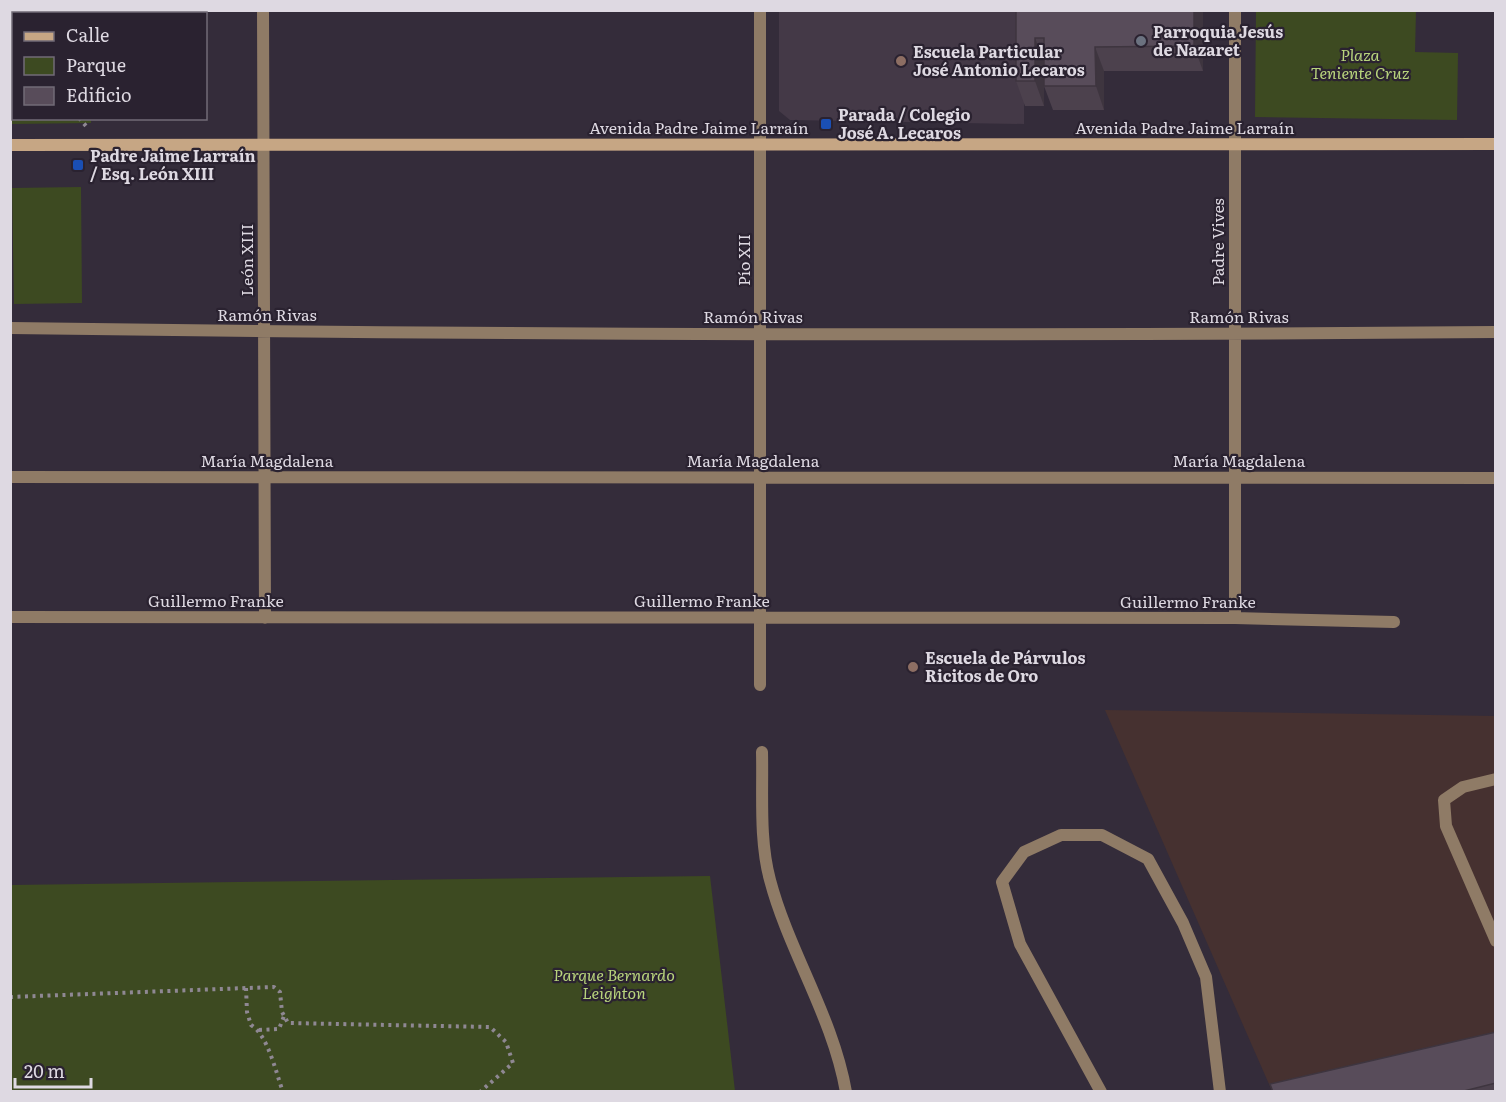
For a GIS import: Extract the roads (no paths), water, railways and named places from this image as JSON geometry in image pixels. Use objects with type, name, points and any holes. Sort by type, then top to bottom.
[{"type":"street","name":"León XIII","points":[[263,10],[266,618]]},
{"type":"street","name":"Pío XII","points":[[760,10],[760,685]]},
{"type":"street","name":"Padre Vives","points":[[1234,10],[1236,618]]},
{"type":"street","name":"Avenida Padre Jaime Larraín","points":[[10,145],[1496,144]]},
{"type":"street","name":"Ramón Rivas","points":[[10,328],[264,332],[1235,334],[1496,332]]},
{"type":"street","name":"María Magdalena","points":[[10,477],[1496,478]]},
{"type":"street","name":"Guillermo Franke","points":[[10,617],[1236,618],[1394,622]]},
{"type":"street","points":[[762,752],[764,838],[769,874],[836,1052],[846,1092]]},
{"type":"street","points":[[1496,780],[1463,787],[1444,800],[1446,826],[1496,941]]},
{"type":"street","points":[[1101,1092],[1020,944],[1002,882],[1024,852],[1061,836],[1102,836],[1148,859],[1183,923],[1206,977],[1220,1092]]},
{"type":"place","name":"Parroquia Jesús de Nazaret","points":[[1141,41]]},
{"type":"place","name":"Escuela Particular José Antonio Lecaros","points":[[901,61]]},
{"type":"place","name":"Parada / Colegio José A. Lecaros","points":[[826,124]]},
{"type":"place","name":"Padre Jaime Larraín / Esq. León XIII","points":[[78,165]]},
{"type":"place","name":"Escuela de Párvulos Ricitos de Oro","points":[[913,667]]},
{"type":"park label","name":"Plaza Teniente Cruz","points":[[1360,64]]},
{"type":"park label","name":"Parque Bernardo Leighton","points":[[614,984]]}]
